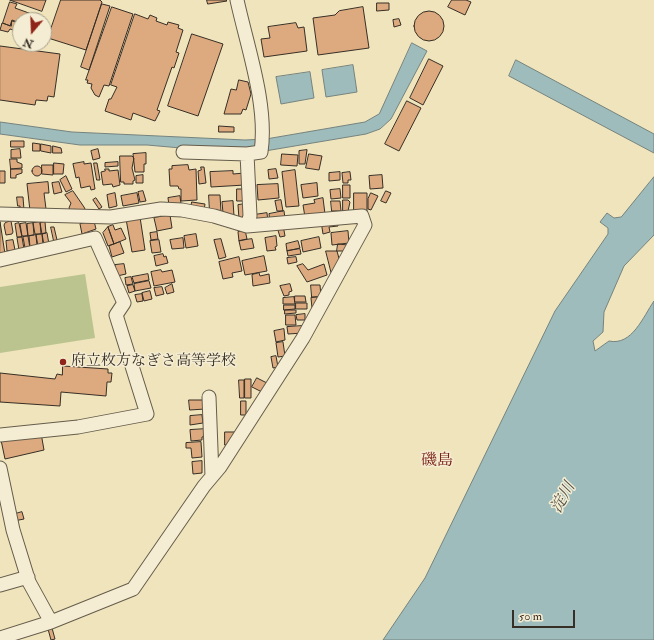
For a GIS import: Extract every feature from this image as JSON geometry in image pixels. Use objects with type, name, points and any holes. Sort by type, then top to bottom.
[{"type":"street","points":[[183,152],[247,154],[261,152],[263,138],[256,82],[237,0]]},
{"type":"street","points":[[247,154],[250,216],[247,226]]},
{"type":"street","points":[[0,214],[98,217],[129,215],[161,209],[182,210],[214,216],[247,226],[362,216],[365,225],[303,338],[212,476],[133,589],[51,622],[0,638]]},
{"type":"street","points":[[0,435],[78,427],[147,414],[116,315],[124,303],[95,238],[99,227],[98,217]]},
{"type":"street","points":[[0,260],[95,238]]},
{"type":"street","points":[[208,397],[212,476]]},
{"type":"street","points":[[0,468],[13,530],[28,577],[51,622]]},
{"type":"street","points":[[0,585],[28,577]]},
{"type":"green space","points":[[85,274],[95,338],[0,353],[0,287]]},
{"type":"water","points":[[428,13],[434,13],[442,21],[442,31],[435,37],[420,29]]},
{"type":"water","points":[[412,43],[427,51],[391,119],[380,129],[366,134],[265,151],[181,148],[147,145],[80,145],[0,134],[0,122],[72,132],[245,140],[266,139],[365,122],[379,114]]},
{"type":"water","points":[[516,60],[654,134],[654,153],[509,76]]},
{"type":"water","points":[[353,65],[357,92],[326,97],[322,70]]},
{"type":"water","points":[[310,72],[314,98],[281,104],[276,77]]},
{"type":"water","name":"淀川","points":[[654,177],[654,235],[624,266],[604,312],[603,332],[593,341],[595,351],[609,341],[624,339],[636,329],[654,301],[654,640],[383,640],[425,578],[555,311],[608,234],[608,228],[600,222],[607,213],[614,218],[621,217]]},
{"type":"building","points":[[10,0],[46,0],[42,11]]},
{"type":"building","points":[[61,0],[100,0],[102,2],[86,50],[52,39],[52,26]]},
{"type":"building","points":[[207,0],[226,0],[227,1],[208,4]]},
{"type":"building","points":[[452,0],[466,0],[471,2],[465,15],[448,7]]},
{"type":"building","points":[[10,2],[17,4],[15,8],[26,12],[12,12],[10,26],[3,23]]},
{"type":"building","points":[[377,3],[389,3],[389,10],[377,11]]},
{"type":"building","points":[[102,4],[110,6],[89,70],[81,67]]},
{"type":"building","points":[[112,7],[133,14],[109,86],[104,85],[99,97],[95,95],[91,88],[92,84],[87,83],[88,80],[86,80]]},
{"type":"building","points":[[363,7],[369,48],[318,55],[313,18],[335,15],[339,11]]},
{"type":"building","points":[[429,11],[440,15],[444,26],[440,37],[429,41],[418,37],[414,26],[418,15]]},
{"type":"building","points":[[135,14],[148,19],[150,15],[157,18],[156,21],[167,25],[168,22],[179,25],[178,28],[183,30],[176,52],[179,53],[174,68],[172,67],[157,110],[160,111],[155,121],[133,113],[131,120],[105,111],[109,99],[111,99],[117,87],[111,85]]},
{"type":"building","points":[[399,19],[401,25],[394,27],[393,20]]},
{"type":"building","points":[[12,21],[12,30],[10,29],[8,32],[0,30],[2,23],[11,26]]},
{"type":"building","points":[[296,23],[298,28],[304,27],[307,51],[264,57],[261,39],[270,38],[268,27]]},
{"type":"building","points":[[192,34],[223,44],[198,116],[168,106]]},
{"type":"building","points":[[0,46],[12,48],[12,52],[45,52],[60,54],[54,97],[48,96],[47,101],[36,100],[35,105],[0,100]]},
{"type":"building","points":[[429,59],[443,66],[423,105],[410,98]]},
{"type":"building","points":[[239,80],[248,82],[251,94],[246,110],[243,109],[241,114],[224,114],[231,89],[236,90]]},
{"type":"building","points":[[407,101],[421,108],[399,151],[385,144]]},
{"type":"building","points":[[219,126],[234,127],[234,132],[219,132]]},
{"type":"building","points":[[11,141],[24,141],[24,147],[11,147]]},
{"type":"building","points":[[33,143],[40,144],[40,151],[33,151]]},
{"type":"building","points":[[41,144],[51,146],[51,153],[41,151]]},
{"type":"building","points":[[53,146],[61,148],[62,153],[53,153]]},
{"type":"building","points":[[20,149],[21,158],[11,158],[11,150]]},
{"type":"building","points":[[98,149],[100,158],[93,160],[91,151]]},
{"type":"building","points":[[307,150],[305,164],[299,164],[299,151]]},
{"type":"building","points":[[146,153],[144,172],[135,172],[133,154]]},
{"type":"building","points":[[282,154],[298,155],[297,166],[281,165]]},
{"type":"building","points":[[309,154],[322,156],[319,170],[306,168]]},
{"type":"building","points":[[120,156],[132,156],[134,158],[132,168],[135,180],[133,181],[133,184],[124,184],[124,182],[121,182]]},
{"type":"building","points":[[10,159],[17,159],[17,162],[22,164],[22,168],[11,169]]},
{"type":"building","points":[[84,162],[84,164],[91,163],[95,189],[91,190],[90,186],[81,188],[79,177],[76,178],[73,164]]},
{"type":"building","points":[[118,162],[118,166],[105,167],[105,163]]},
{"type":"building","points":[[54,163],[64,164],[63,174],[54,174]]},
{"type":"building","points":[[94,163],[97,163],[100,180],[97,180]]},
{"type":"building","points":[[42,165],[53,165],[53,175],[42,174]]},
{"type":"building","points":[[188,165],[189,170],[196,169],[197,200],[181,201],[181,189],[179,189],[178,186],[170,186],[169,169],[172,169],[172,166]]},
{"type":"building","points":[[35,166],[39,166],[42,171],[39,176],[35,176],[32,173],[32,169]]},
{"type":"building","points":[[201,167],[204,167],[206,183],[199,184],[198,171],[201,170]]},
{"type":"building","points":[[11,169],[22,169],[22,173],[16,175],[16,178],[11,178]]},
{"type":"building","points":[[105,169],[109,169],[109,171],[118,170],[120,185],[113,187],[112,184],[103,185],[101,172],[105,171]]},
{"type":"building","points":[[276,169],[278,178],[269,179],[268,170]]},
{"type":"building","points":[[295,170],[299,206],[286,207],[282,172]]},
{"type":"building","points":[[0,171],[5,171],[5,183],[0,183]]},
{"type":"building","points":[[233,171],[233,174],[245,173],[245,185],[211,187],[210,172]]},
{"type":"building","points":[[340,172],[340,180],[329,181],[329,173]]},
{"type":"building","points":[[350,172],[351,180],[348,180],[348,183],[343,183],[342,173]]},
{"type":"building","points":[[143,175],[143,183],[136,183],[136,176]]},
{"type":"building","points":[[382,175],[383,188],[370,189],[369,176]]},
{"type":"building","points":[[66,176],[72,189],[66,192],[60,180]]},
{"type":"building","points":[[48,182],[49,193],[44,193],[46,209],[30,211],[27,184]]},
{"type":"building","points":[[59,182],[62,192],[54,194],[52,183]]},
{"type":"building","points":[[317,183],[318,196],[303,198],[301,185]]},
{"type":"building","points":[[278,184],[279,198],[258,200],[257,185]]},
{"type":"building","points":[[343,185],[350,185],[350,198],[343,198]]},
{"type":"building","points":[[237,189],[244,189],[244,201],[237,201]]},
{"type":"building","points":[[340,189],[341,198],[331,199],[330,190]]},
{"type":"building","points":[[73,191],[85,209],[81,212],[77,212],[75,209],[71,212],[69,208],[71,203],[65,195]]},
{"type":"building","points":[[143,191],[146,201],[140,202],[138,192]]},
{"type":"building","points":[[386,191],[391,193],[386,203],[381,201]]},
{"type":"building","points":[[115,193],[117,206],[109,208],[107,195]]},
{"type":"building","points":[[137,193],[139,203],[123,206],[121,196]]},
{"type":"building","points":[[354,193],[367,193],[367,212],[354,212]]},
{"type":"building","points":[[371,193],[378,196],[371,210],[368,209],[368,199]]},
{"type":"building","points":[[209,195],[220,195],[221,212],[210,213]]},
{"type":"building","points":[[180,196],[181,204],[169,205],[168,198]]},
{"type":"building","points":[[17,197],[23,197],[24,210],[20,210]]},
{"type":"building","points":[[96,198],[102,207],[99,209],[93,200]]},
{"type":"building","points":[[323,198],[325,214],[305,217],[303,205],[315,203],[314,200]]},
{"type":"building","points":[[281,200],[283,211],[277,211],[275,201]]},
{"type":"building","points":[[343,200],[348,200],[350,202],[348,211],[343,211]]},
{"type":"building","points":[[233,201],[234,216],[228,216],[227,213],[223,213],[222,202]]},
{"type":"building","points":[[331,201],[340,201],[341,211],[332,211]]},
{"type":"building","points":[[192,202],[205,204],[204,210],[191,208]]},
{"type":"building","points":[[246,204],[247,215],[239,219],[238,205]]},
{"type":"building","points":[[284,211],[285,218],[270,221],[269,214]]},
{"type":"building","points":[[267,213],[268,222],[255,223],[254,215]]},
{"type":"building","points":[[170,215],[172,228],[157,231],[154,218]]},
{"type":"building","points":[[140,217],[145,250],[132,252],[126,219]]},
{"type":"building","points":[[337,219],[338,226],[329,227],[330,232],[323,234],[321,221]]},
{"type":"building","points":[[11,221],[13,232],[12,234],[6,235],[4,225],[5,223]]},
{"type":"building","points":[[94,221],[96,229],[82,234],[80,224]]},
{"type":"building","points":[[0,222],[5,254],[0,254]]},
{"type":"building","points":[[40,222],[41,234],[35,234],[33,223]]},
{"type":"building","points":[[45,222],[46,233],[42,234],[40,223]]},
{"type":"building","points":[[19,223],[22,237],[17,237],[15,224]]},
{"type":"building","points":[[26,223],[28,236],[22,236],[20,224]]},
{"type":"building","points":[[33,223],[34,235],[28,236],[27,224]]},
{"type":"building","points":[[113,225],[115,230],[121,228],[126,239],[114,244],[108,227]]},
{"type":"building","points":[[283,225],[285,236],[280,237],[277,227]]},
{"type":"building","points":[[51,227],[54,227],[57,240],[54,241]]},
{"type":"building","points":[[108,227],[114,244],[108,246],[103,233]]},
{"type":"building","points":[[245,230],[247,239],[239,241],[238,232]]},
{"type":"building","points":[[348,231],[349,243],[332,245],[331,233]]},
{"type":"building","points":[[157,232],[158,239],[151,240],[150,233]]},
{"type":"building","points":[[47,233],[49,244],[44,245],[42,234]]},
{"type":"building","points":[[42,234],[43,245],[38,246],[36,235]]},
{"type":"building","points":[[196,234],[198,246],[186,248],[184,236]]},
{"type":"building","points":[[36,235],[37,246],[30,247],[29,236]]},
{"type":"building","points":[[28,236],[30,248],[25,248],[23,237]]},
{"type":"building","points":[[276,236],[276,250],[267,251],[265,238]]},
{"type":"building","points":[[22,237],[24,249],[19,250],[17,238]]},
{"type":"building","points":[[319,237],[321,248],[303,252],[301,241]]},
{"type":"building","points":[[183,238],[184,248],[172,249],[170,240]]},
{"type":"building","points":[[221,239],[226,257],[219,259],[214,240]]},
{"type":"building","points":[[252,239],[254,248],[241,250],[239,241]]},
{"type":"building","points":[[13,240],[15,250],[7,251],[6,241]]},
{"type":"building","points":[[159,240],[161,252],[152,253],[150,241]]},
{"type":"building","points":[[298,241],[300,248],[287,251],[286,244]]},
{"type":"building","points":[[120,242],[124,253],[112,257],[109,246]]},
{"type":"building","points":[[338,244],[348,245],[348,251],[337,251]]},
{"type":"building","points":[[300,249],[301,254],[288,256],[287,251]]},
{"type":"building","points":[[326,251],[337,251],[341,266],[332,275]]},
{"type":"building","points":[[163,254],[164,257],[166,256],[168,263],[156,266],[154,256]]},
{"type":"building","points":[[264,256],[267,271],[245,275],[242,261]]},
{"type":"building","points":[[239,257],[242,271],[232,273],[233,277],[223,279],[219,262]]},
{"type":"building","points":[[296,257],[297,262],[288,264],[287,258]]},
{"type":"building","points":[[124,264],[126,274],[117,276],[115,265]]},
{"type":"building","points":[[303,264],[308,270],[324,264],[327,275],[307,282],[297,266]]},
{"type":"building","points":[[161,270],[162,272],[172,270],[175,282],[154,286],[151,272]]},
{"type":"building","points":[[259,273],[260,276],[269,274],[270,283],[253,286],[252,275]]},
{"type":"building","points":[[148,274],[149,280],[134,283],[132,277]]},
{"type":"building","points":[[131,277],[133,284],[126,285],[125,278]]},
{"type":"building","points":[[149,281],[151,288],[135,291],[134,284]]},
{"type":"building","points":[[172,284],[174,292],[167,294],[165,288]]},
{"type":"building","points":[[290,284],[292,291],[289,292],[289,295],[284,296],[280,286]]},
{"type":"building","points":[[133,285],[135,291],[129,293],[127,286]]},
{"type":"building","points":[[311,285],[320,285],[321,297],[312,297]]},
{"type":"building","points":[[162,287],[164,294],[156,296],[154,288]]},
{"type":"building","points":[[150,291],[152,299],[144,301],[142,293]]},
{"type":"building","points":[[142,294],[143,301],[137,302],[135,295]]},
{"type":"building","points":[[295,296],[305,296],[306,302],[295,302]]},
{"type":"building","points":[[294,297],[295,304],[283,304],[283,298]]},
{"type":"building","points":[[318,297],[319,307],[312,308],[311,298]]},
{"type":"building","points":[[296,303],[307,303],[307,309],[296,309]]},
{"type":"building","points":[[284,305],[295,305],[295,309],[284,310]]},
{"type":"building","points":[[285,310],[296,310],[296,313],[285,314]]},
{"type":"building","points":[[305,314],[305,320],[297,320],[296,315]]},
{"type":"building","points":[[286,315],[295,315],[296,325],[286,325]]},
{"type":"building","points":[[302,326],[303,333],[288,334],[287,327]]},
{"type":"building","points":[[284,329],[285,340],[276,342],[274,331]]},
{"type":"building","points":[[283,342],[285,356],[278,357],[276,343]]},
{"type":"building","points":[[276,356],[278,367],[273,368],[271,357]]},
{"type":"building","points":[[63,366],[108,369],[108,373],[112,373],[111,382],[107,382],[106,396],[61,392],[60,406],[0,402],[0,373],[55,379],[57,374],[62,375]]},
{"type":"building","points":[[257,378],[267,383],[262,392],[252,387]]},
{"type":"building","points":[[245,379],[251,379],[251,398],[245,398]]},
{"type":"building","points":[[239,380],[244,380],[244,398],[240,398]]},
{"type":"building","points":[[189,400],[205,400],[205,409],[190,410]]},
{"type":"building","points":[[241,401],[246,401],[246,415],[241,415]]},
{"type":"building","points":[[202,415],[203,423],[190,425],[190,416]]},
{"type":"building","points":[[206,429],[206,436],[202,437],[202,440],[191,441],[190,430]]},
{"type":"building","points":[[225,432],[235,432],[232,444],[225,445]]},
{"type":"building","points":[[41,433],[44,450],[5,459],[1,440]]},
{"type":"building","points":[[201,442],[202,457],[192,458],[191,448],[186,448],[186,443]]},
{"type":"building","points":[[202,461],[202,473],[193,474],[192,462]]},
{"type":"building","points":[[22,512],[24,519],[14,521],[12,515]]},
{"type":"building","points":[[52,628],[55,639],[51,640],[48,629]]},
{"type":"place","name":"府立枚方なぎさ高等学校","points":[[63,362]]},
{"type":"district","name":"磯島","points":[[437,462]]}]
